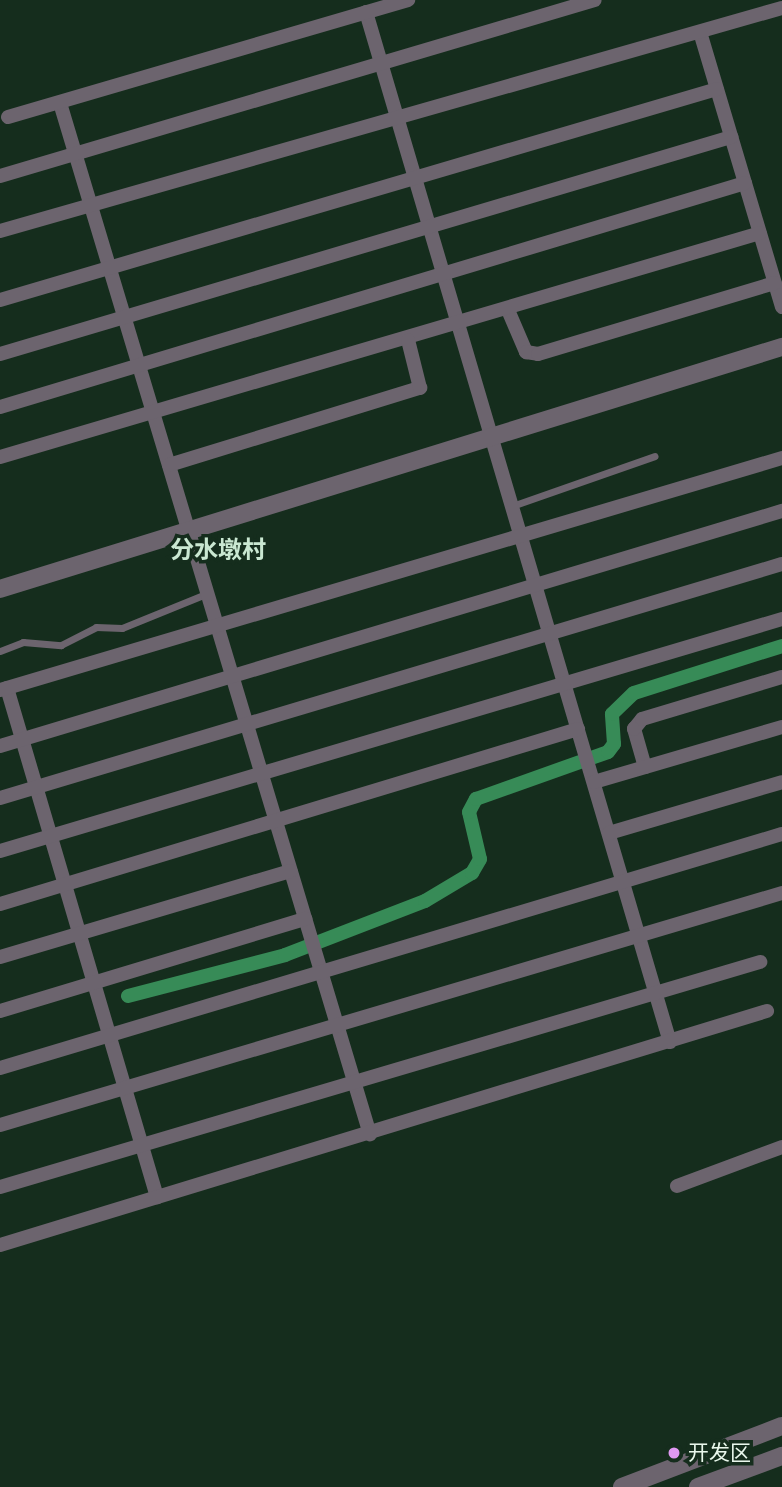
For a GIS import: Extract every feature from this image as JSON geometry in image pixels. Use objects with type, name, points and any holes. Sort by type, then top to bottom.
[{"type":"street","points":[[8,117],[408,0]]},
{"type":"street","points":[[0,176],[595,0]]},
{"type":"street","points":[[0,231],[782,8]]},
{"type":"street","points":[[366,12],[670,1042]]},
{"type":"street","points":[[700,32],[782,307]]},
{"type":"street","points":[[0,300],[717,89]]},
{"type":"street","points":[[60,103],[370,1134]]},
{"type":"street","points":[[0,354],[731,136]]},
{"type":"street","points":[[0,407],[745,183]]},
{"type":"street","points":[[0,457],[408,340],[760,233]]},
{"type":"street","points":[[508,310],[526,352],[538,354],[775,283]]},
{"type":"street","points":[[169,465],[420,388],[408,340]]},
{"type":"street","points":[[0,589],[492,439],[782,347]]},
{"type":"street","points":[[157,1197],[22,739],[3,689],[782,457]]},
{"type":"street","points":[[0,746],[782,510]]},
{"type":"street","points":[[0,798],[782,564]]},
{"type":"street","points":[[0,851],[782,619]]},
{"type":"street","points":[[645,767],[634,729],[642,719],[782,677]]},
{"type":"street","points":[[593,778],[645,767],[782,727]]},
{"type":"street","points":[[0,904],[578,729]]},
{"type":"street","points":[[609,832],[782,782]]},
{"type":"street","points":[[0,1068],[319,965],[623,882],[782,834]]},
{"type":"street","points":[[0,957],[291,871]]},
{"type":"street","points":[[0,1125],[782,893]]},
{"type":"street","points":[[0,1011],[94,982],[307,924]]},
{"type":"street","points":[[0,1187],[760,962]]},
{"type":"street","points":[[0,1245],[767,1011]]},
{"type":"street","points":[[677,1186],[782,1147]]},
{"type":"street","points":[[622,1487],[651,1482],[782,1426]]},
{"type":"street","points":[[698,1487],[782,1456]]},
{"type":"lane","points":[[512,506],[656,456]]},
{"type":"lane","points":[[0,651],[23,642],[61,645],[96,627],[122,628],[208,593]]},
{"type":"waterway","points":[[128,996],[285,955],[425,901],[472,873],[480,859],[469,812],[476,799],[608,752],[614,744],[612,714],[634,693],[782,646]]},
{"type":"place","name":"开发区","points":[[674,1453]]},
{"type":"district","name":"分水墩村","points":[[218,551]]}]
